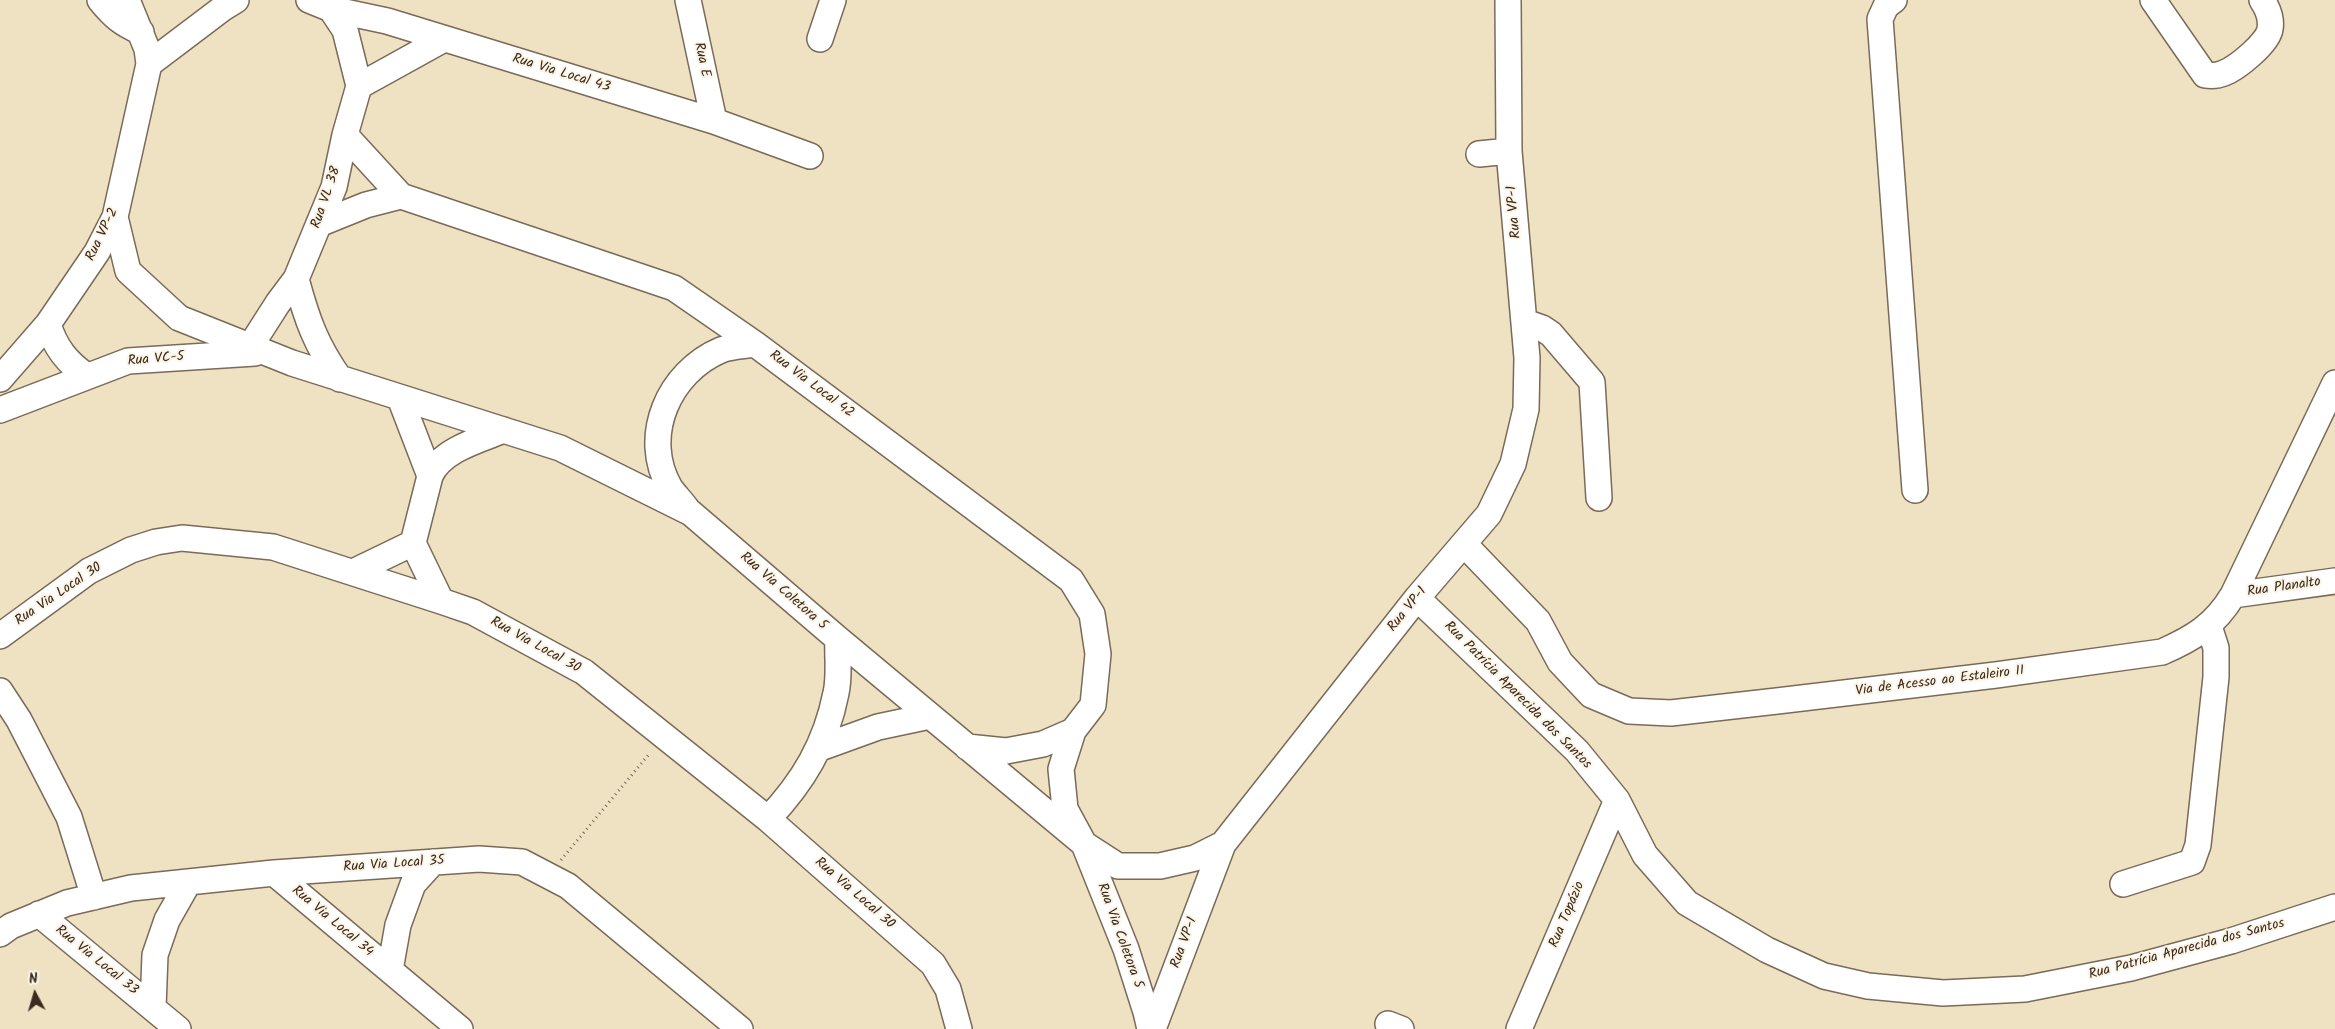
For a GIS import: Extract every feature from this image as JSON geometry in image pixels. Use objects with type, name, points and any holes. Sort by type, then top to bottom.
[{"type":"street","points":[[100,0],[113,16],[123,24],[141,32]]},
{"type":"street","points":[[127,0],[147,49],[149,64],[236,0]]},
{"type":"street","name":"Rua E","points":[[688,0],[714,121]]},
{"type":"street","points":[[820,38],[833,0]]},
{"type":"street","name":"Rua VP-1","points":[[1151,1029],[1223,844],[1417,598],[1489,514],[1513,464],[1526,409],[1527,358],[1510,151],[1508,0]]},
{"type":"street","points":[[1894,0],[1886,6],[1880,18],[1915,490]]},
{"type":"street","points":[[2153,0],[2205,75],[2213,76],[2225,73],[2262,45],[2270,30],[2269,11],[2262,0]]},
{"type":"street","points":[[320,4],[345,30],[360,86],[444,39]]},
{"type":"street","name":"Rua Via Local 43","points":[[320,4],[387,21],[714,121],[810,156]]},
{"type":"street","name":"Rua VP-2","points":[[0,378],[48,324],[84,272],[115,217],[149,64]]},
{"type":"street","name":"Rua VL 38","points":[[252,351],[296,279],[319,224],[334,187],[345,135],[360,86]]},
{"type":"street","name":"Rua Via Local 42","points":[[345,135],[401,196],[674,288],[755,344],[1071,580],[1092,614],[1098,654],[1093,705],[1073,731]]},
{"type":"street","points":[[1479,154],[1510,151]]},
{"type":"street","points":[[319,224],[366,206],[401,196]]},
{"type":"street","points":[[115,217],[128,271]]},
{"type":"street","points":[[84,272],[105,264],[112,264],[128,271]]},
{"type":"street","name":"Rua VC-5","points":[[128,271],[179,318],[252,351],[440,410]]},
{"type":"street","points":[[296,279],[308,324],[328,362],[340,379]]},
{"type":"street","points":[[174,359],[187,348],[189,343],[189,336],[179,318]]},
{"type":"street","points":[[1525,322],[1542,328],[1551,334],[1592,382],[1599,498]]},
{"type":"street","points":[[48,324],[53,340],[64,356],[72,366],[87,376]]},
{"type":"street","points":[[691,513],[670,487],[659,456],[660,422],[672,391],[693,366],[722,350],[755,344]]},
{"type":"street","name":"Rua VC-5","points":[[0,410],[128,361],[174,359],[252,351]]},
{"type":"street","name":"Via de Acesso ao Estaleiro II","points":[[1464,544],[1538,621],[1560,662],[1591,695],[1629,711],[1680,712],[2105,661],[2162,652],[2186,642],[2222,614],[2233,596],[2335,383]]},
{"type":"street","points":[[400,398],[430,476]]},
{"type":"street","name":"Rua Via Coletora 5","points":[[440,410],[560,448],[691,513],[838,639],[1084,844],[1118,866],[1160,866],[1195,858],[1223,844]]},
{"type":"street","points":[[441,601],[413,543],[430,476],[434,467],[461,448],[504,430]]},
{"type":"street","name":"Rua Via Local 30","points":[[0,636],[89,571],[130,550],[156,542],[182,538],[273,547],[473,612],[584,672],[768,819],[933,964],[948,988],[959,1029]]},
{"type":"street","points":[[353,572],[413,543]]},
{"type":"street","name":"Rua Planalto","points":[[2233,596],[2335,581]]},
{"type":"street","name":"Rua Patrícia Aparecida dos Santos","points":[[1417,598],[1577,751],[1617,800],[1645,855],[1687,903],[1768,950],[1824,976],[1868,986],[1944,993],[2025,989],[2131,968],[2231,940],[2335,907]]},
{"type":"street","points":[[2123,884],[2192,862],[2198,845],[2216,677],[2216,648],[2209,626]]},
{"type":"street","points":[[768,819],[791,794],[820,748],[837,692],[838,639]]},
{"type":"street","points":[[0,691],[20,720],[69,817],[94,897]]},
{"type":"street","points":[[820,748],[878,727],[930,716]]},
{"type":"street","points":[[967,747],[1006,751],[1043,744],[1073,731]]},
{"type":"street","points":[[1073,731],[1061,769],[1065,809],[1084,844]]},
{"type":"street","name":"Rua Topázio","points":[[1519,1029],[1617,800]]},
{"type":"street","name":"Rua Via Coletora 5","points":[[1084,844],[1126,949],[1151,1029]]},
{"type":"street","name":"Rua Via Local 35","points":[[0,934],[11,926],[67,903],[131,888],[274,873],[433,862],[479,859],[522,862],[568,886],[740,1029]]},
{"type":"street","name":"Rua Via Local 34","points":[[390,970],[398,925],[413,884],[433,862]]},
{"type":"street","name":"Rua Via Local 34","points":[[274,873],[460,1029]]},
{"type":"street","name":"Rua Via Local 33","points":[[153,1008],[155,955],[167,920],[188,883]]},
{"type":"street","name":"Rua Via Local 33","points":[[39,914],[178,1029]]},
{"type":"path","points":[[548,876],[664,736]]}]
